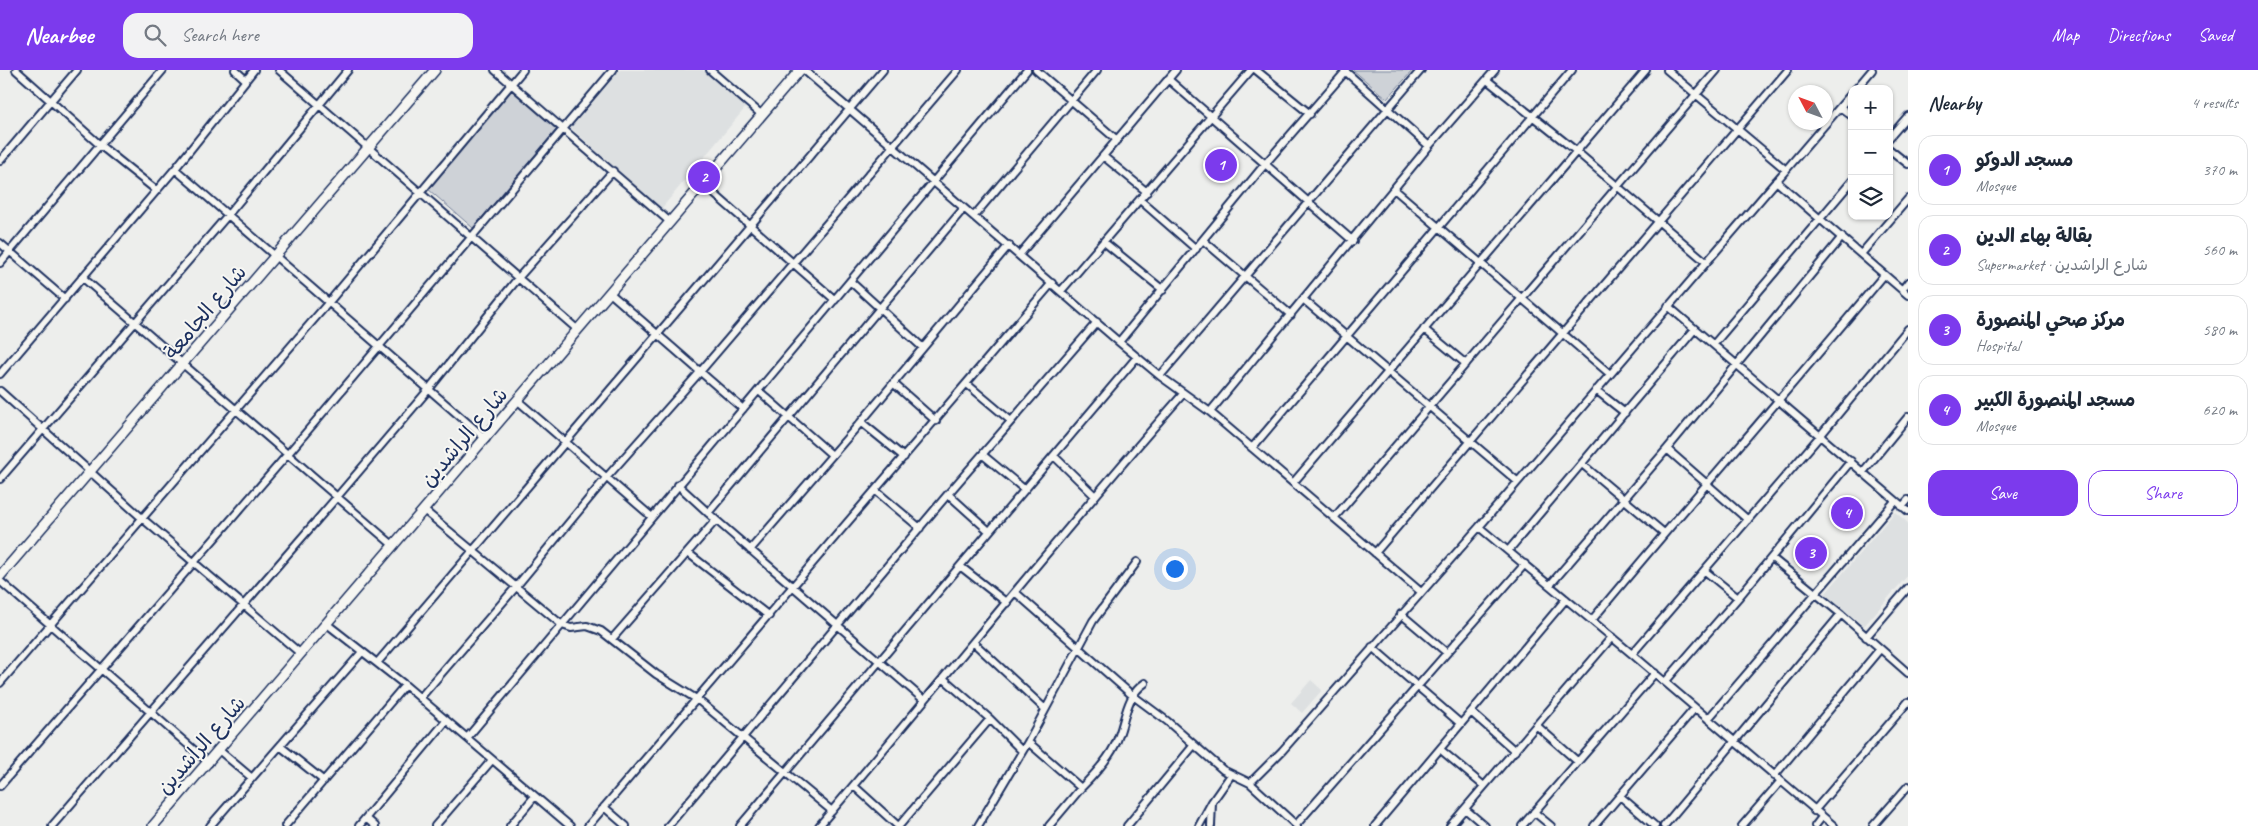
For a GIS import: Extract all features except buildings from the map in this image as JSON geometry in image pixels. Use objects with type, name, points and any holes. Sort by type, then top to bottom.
[{"type":"street","points":[[16,70],[101,146],[156,190]]},
{"type":"street","points":[[0,161],[77,70]]},
{"type":"street","points":[[0,263],[101,146],[163,70]]},
{"type":"street","points":[[236,70],[246,80]]},
{"type":"street","points":[[0,374],[175,169],[254,70]]},
{"type":"street","points":[[279,70],[578,330]]},
{"type":"street","points":[[0,479],[227,216],[348,70]]},
{"type":"street","name":"شارع الجامعة","points":[[0,576],[435,70]]},
{"type":"street","points":[[495,70],[670,222]]},
{"type":"street","points":[[0,683],[237,410],[523,70]]},
{"type":"street","points":[[0,786],[287,455],[612,70]]},
{"type":"street","points":[[710,70],[762,114]]},
{"type":"street","name":"شارع الراشدين","points":[[156,825],[800,70]]},
{"type":"street","points":[[804,70],[932,182],[1020,254],[1119,342],[1183,394],[1210,412],[1421,592]]},
{"type":"street","points":[[378,664],[567,442],[656,334],[883,70]]},
{"type":"street","points":[[420,698],[515,588],[606,478],[700,372],[890,146],[958,70]]},
{"type":"street","points":[[467,738],[1027,70]]},
{"type":"street","points":[[1036,70],[1116,140]]},
{"type":"street","points":[[974,216],[1097,70]]},
{"type":"street","points":[[1020,254],[1176,70]]},
{"type":"street","points":[[1061,291],[1251,70]]},
{"type":"street","points":[[1256,70],[1310,114]]},
{"type":"street","points":[[1160,376],[1420,70]]},
{"type":"street","points":[[1210,412],[1353,241],[1429,146],[1496,70]]},
{"type":"street","points":[[1252,448],[1572,70]]},
{"type":"street","points":[[1293,483],[1646,70]]},
{"type":"street","points":[[1667,70],[1786,170]]},
{"type":"street","points":[[1334,518],[1717,70]]},
{"type":"street","points":[[1375,553],[1564,335],[1788,70]]},
{"type":"street","points":[[1859,85],[1872,70]]},
{"type":"street","points":[[1119,342],[1196,248],[1204,241],[1265,164],[1310,114],[1345,71],[1429,146]]},
{"type":"street","points":[[1168,79],[1353,241]]},
{"type":"street","points":[[1487,80],[1533,115],[1706,262]]},
{"type":"street","points":[[1250,783],[1282,751],[1479,527],[1848,98]]},
{"type":"street","points":[[1840,107],[1848,113]]},
{"type":"street","points":[[1893,133],[1908,116]]},
{"type":"street","points":[[1893,151],[1908,164]]},
{"type":"street","points":[[1103,156],[1147,192]]},
{"type":"street","points":[[175,169],[486,439]]},
{"type":"street","points":[[52,826],[337,497],[429,389],[519,277],[613,171]]},
{"type":"street","points":[[1776,181],[1908,295]]},
{"type":"street","points":[[703,184],[835,300]]},
{"type":"street","points":[[1714,344],[1848,186]]},
{"type":"street","points":[[1394,189],[1610,374]]},
{"type":"street","points":[[1861,254],[1908,199]]},
{"type":"street","points":[[1140,200],[1196,248]]},
{"type":"street","points":[[708,513],[964,208]]},
{"type":"street","points":[[1550,585],[1667,449],[1842,237]]},
{"type":"street","points":[[1204,241],[1291,315]]},
{"type":"street","points":[[1104,242],[1163,290]]},
{"type":"street","points":[[0,243],[65,299]]},
{"type":"street","points":[[750,550],[861,422],[1009,245]]},
{"type":"street","points":[[1592,620],[1884,275]]},
{"type":"street","points":[[82,277],[394,546]]},
{"type":"street","points":[[850,281],[922,347]]},
{"type":"street","points":[[1902,290],[1908,282]]},
{"type":"street","points":[[588,826],[698,700],[792,586],[876,491],[1052,283]]},
{"type":"street","points":[[610,292],[743,409]]},
{"type":"street","points":[[1304,300],[1518,481]]},
{"type":"street","points":[[1668,306],[1905,509],[1908,500]]},
{"type":"street","points":[[668,826],[948,494],[1097,322]]},
{"type":"street","points":[[1424,329],[1466,364]]},
{"type":"street","points":[[1508,551],[1695,329]]},
{"type":"street","points":[[1632,654],[1820,436],[1908,329]]},
{"type":"street","points":[[740,826],[787,773],[878,661],[1137,357]]},
{"type":"street","points":[[893,383],[936,420]]},
{"type":"street","points":[[967,384],[1011,421]]},
{"type":"street","points":[[1596,390],[1624,412]]},
{"type":"street","points":[[0,391],[143,519],[301,654]]},
{"type":"street","points":[[759,391],[832,454]]},
{"type":"street","points":[[819,826],[974,643],[1094,496],[1183,394]]},
{"type":"street","points":[[517,400],[652,516]]},
{"type":"street","points":[[1863,472],[1908,416]]},
{"type":"street","points":[[861,422],[904,457]]},
{"type":"street","points":[[1667,449],[1748,520]]},
{"type":"street","points":[[983,455],[1024,489]]},
{"type":"street","points":[[1054,456],[1094,496]]},
{"type":"street","points":[[1665,682],[1772,558],[1850,461]]},
{"type":"street","points":[[1582,464],[1664,533]]},
{"type":"street","points":[[678,485],[750,550],[924,700]]},
{"type":"street","points":[[876,491],[920,528]]},
{"type":"street","points":[[948,494],[989,531]]},
{"type":"street","points":[[1708,719],[1895,501]]},
{"type":"street","points":[[425,511],[515,588],[562,625],[571,628],[593,628],[612,639],[663,679],[698,700],[832,811]]},
{"type":"street","points":[[612,639],[716,520]]},
{"type":"street","points":[[1479,527],[1655,673],[1780,782],[1834,826]]},
{"type":"street","points":[[688,554],[769,616]]},
{"type":"street","points":[[1772,558],[1841,614],[1908,673]]},
{"type":"street","points":[[978,826],[1028,742],[1044,708],[1093,621],[1137,562]]},
{"type":"street","points":[[1015,592],[1132,695],[1231,775],[1250,783],[1297,826],[1524,564]]},
{"type":"street","points":[[960,566],[1007,603]]},
{"type":"street","points":[[1704,571],[1738,598]]},
{"type":"street","points":[[0,581],[209,763]]},
{"type":"street","points":[[1866,637],[1908,588]]},
{"type":"street","points":[[1375,826],[1441,750],[1566,599]]},
{"type":"street","points":[[1401,614],[1447,654]]},
{"type":"street","points":[[1664,826],[1841,614]]},
{"type":"street","points":[[327,624],[405,685],[570,826]]},
{"type":"street","points":[[1450,826],[1612,637]]},
{"type":"street","points":[[974,643],[1044,708]]},
{"type":"street","points":[[1372,647],[1461,724]]},
{"type":"street","points":[[1774,776],[1880,649]]},
{"type":"street","points":[[210,826],[362,652]]},
{"type":"street","points":[[1522,826],[1655,673]]},
{"type":"street","points":[[943,678],[990,719],[1022,751]]},
{"type":"street","points":[[1050,826],[1098,769],[1115,745],[1132,695],[1145,683]]},
{"type":"street","points":[[285,826],[405,685]]},
{"type":"street","points":[[1814,811],[1908,702]]},
{"type":"street","points":[[1594,826],[1695,708]]},
{"type":"street","points":[[1471,712],[1515,751]]},
{"type":"street","points":[[854,786],[899,826],[990,719]]},
{"type":"street","points":[[359,826],[446,720]]},
{"type":"street","points":[[1536,725],[1577,761]]},
{"type":"street","points":[[1028,742],[1082,788]]},
{"type":"street","points":[[1127,826],[1194,745]]},
{"type":"street","points":[[280,746],[324,781]]},
{"type":"street","points":[[220,750],[252,778]]},
{"type":"street","points":[[1441,750],[1484,786]]},
{"type":"street","points":[[435,826],[492,760]]},
{"type":"street","points":[[1199,826],[1212,802],[1231,775]]},
{"type":"street","points":[[1742,826],[1780,782]]},
{"type":"street","points":[[1873,826],[1908,786]]},
{"type":"street","points":[[510,826],[535,796]]},
{"type":"street","points":[[1620,796],[1655,826]]},
{"type":"street","points":[[1212,802],[1212,826]]},
{"type":"street","points":[[604,807],[626,826]]},
{"type":"street","points":[[1465,809],[1485,826]]},
{"type":"street","points":[[1534,812],[1551,826]]},
{"type":"street","points":[[1814,826],[1822,817]]},
{"type":"street","points":[[366,818],[376,826]]},
{"type":"shaded area","points":[[620,70],[703,70],[746,107],[661,209],[571,128]]},
{"type":"shaded area","points":[[1353,70],[1413,70],[1387,99]]},
{"type":"shaded area","points":[[512,90],[557,129],[473,228],[428,189]]},
{"type":"shaded area","points":[[1895,512],[1908,523],[1908,575],[1864,626],[1825,594]]},
{"type":"shaded area","points":[[1311,680],[1322,690],[1302,713],[1291,703]]},
{"type":"place","name":"مسجد الدوكو","points":[[1221,165]]},
{"type":"place","name":"بقالة بهاء الدين","points":[[704,177]]},
{"type":"place","name":"مسجد المنصورة الكبير","points":[[1847,513]]},
{"type":"place","name":"مركز صحي المنصورة","points":[[1811,553]]}]
